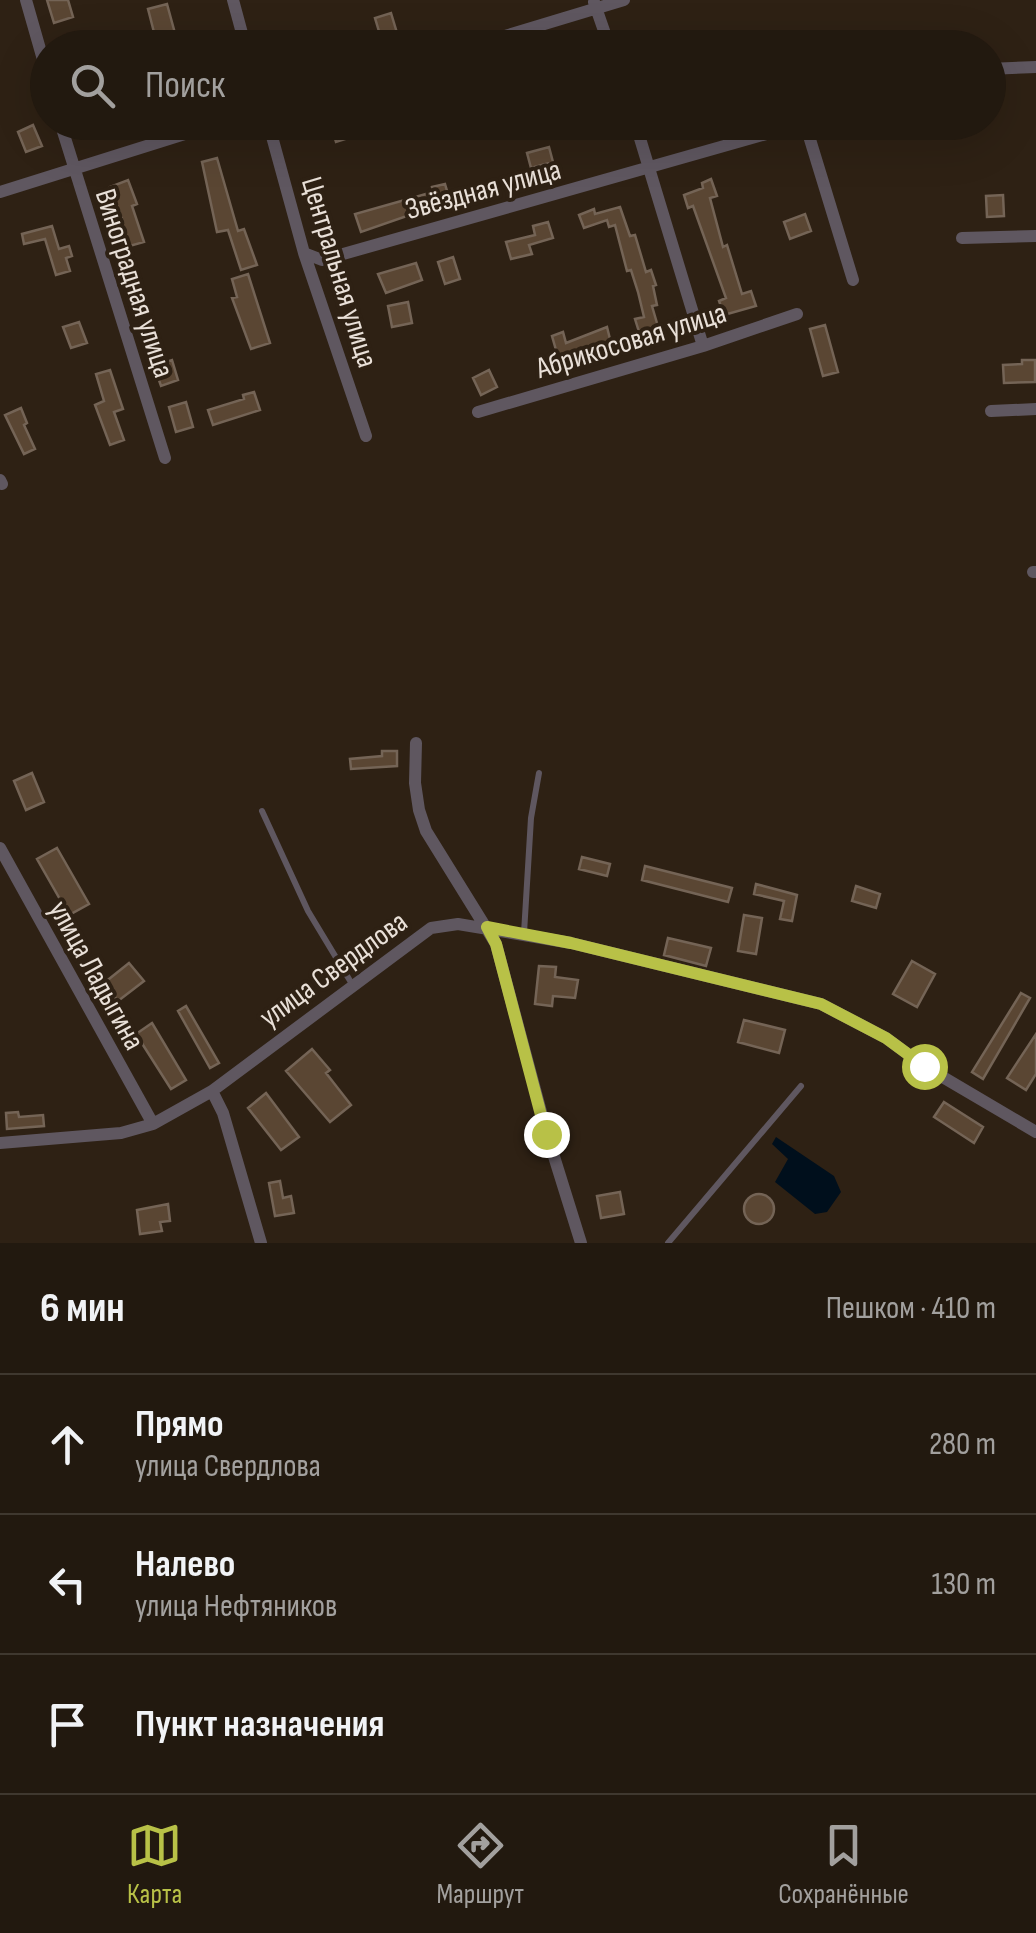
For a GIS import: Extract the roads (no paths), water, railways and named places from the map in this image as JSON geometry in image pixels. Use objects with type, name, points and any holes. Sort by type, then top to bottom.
[{"type":"street","points":[[26,0],[34,30]]},
{"type":"street","points":[[233,0],[241,30]]},
{"type":"street","points":[[518,30],[595,4],[624,0]]},
{"type":"street","points":[[595,4],[604,30]]},
{"type":"street","points":[[1006,68],[1036,67]]},
{"type":"street","name":"Виноградная улица","points":[[65,140],[165,458]]},
{"type":"street","points":[[0,192],[168,140]]},
{"type":"street","name":"Центральная улица","points":[[273,140],[304,253],[366,436]]},
{"type":"street","points":[[641,140],[703,346]]},
{"type":"street","name":"Звёздная улица","points":[[304,253],[322,260],[747,140]]},
{"type":"street","name":"Звёздная улица","points":[[811,140],[852,280]]},
{"type":"street","points":[[962,238],[1036,236]]},
{"type":"street","name":"Абрикосовая улица","points":[[478,412],[797,314]]},
{"type":"street","points":[[990,412],[1036,409]]},
{"type":"street","points":[[416,743],[415,783],[426,831],[496,944],[546,1134],[581,1243]]},
{"type":"street","name":"улица Ладыгина","points":[[0,848],[153,1124]]},
{"type":"street","name":"улица Свердлова","points":[[0,1143],[120,1133],[153,1124],[212,1091],[431,928],[458,924],[524,934],[821,1004],[862,1024],[1036,1132]]},
{"type":"street","points":[[212,1091],[223,1113],[260,1243]]},
{"type":"lane","points":[[524,934],[539,773]]},
{"type":"lane","points":[[262,811],[308,911],[352,984]]},
{"type":"lane","points":[[668,1243],[802,1086]]},
{"type":"water","points":[[776,1137],[834,1176],[841,1192],[827,1212],[815,1214],[775,1182],[788,1159],[772,1144]]}]
